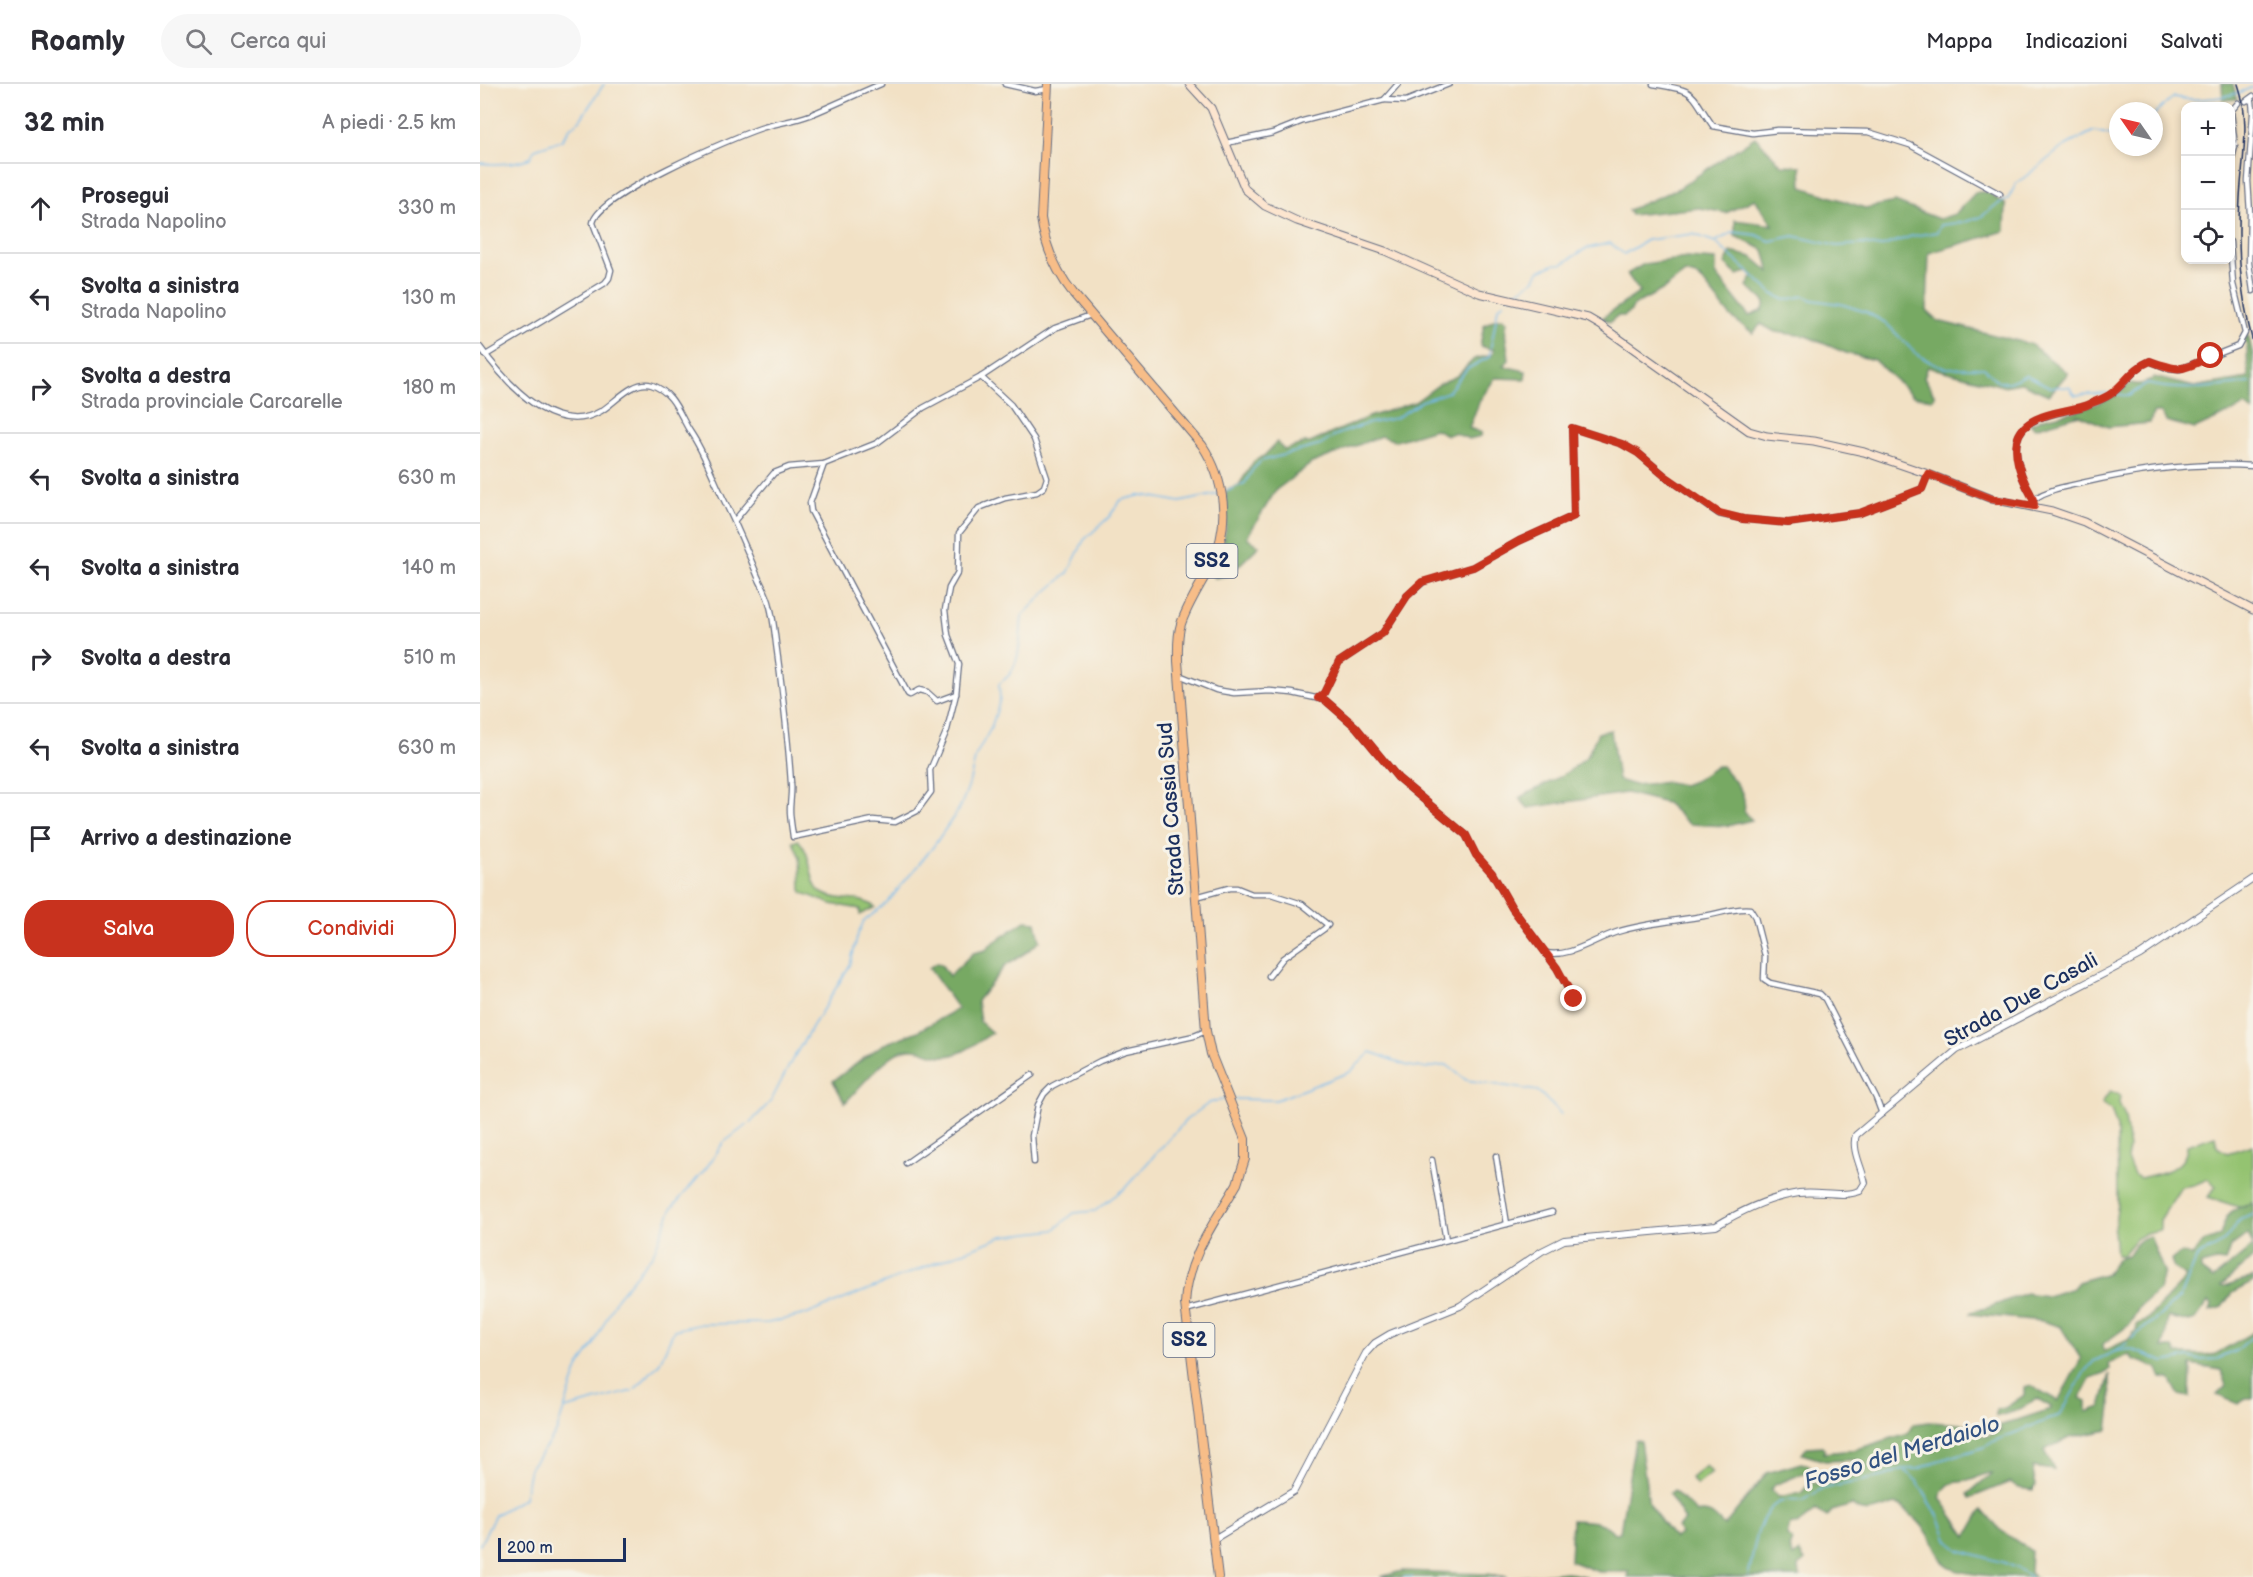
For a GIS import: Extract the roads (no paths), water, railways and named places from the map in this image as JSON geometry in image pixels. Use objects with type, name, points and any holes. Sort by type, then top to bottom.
[{"type":"main road","points":[[1189,84],[1210,108],[1245,189],[1265,206],[1297,221],[1385,251],[1479,293],[1520,304],[1575,314],[1600,325],[1749,431],[1767,436],[1814,441],[1864,452],[1992,499],[2034,502],[2084,522],[2253,610]]},
{"type":"main road","name":"Strada Cassia Sud","points":[[1048,86],[1040,200],[1043,232],[1057,270],[1072,293],[1202,445],[1214,466],[1222,492],[1223,517],[1220,542],[1180,627],[1178,638],[1206,1031],[1211,1054],[1243,1129],[1246,1149],[1237,1184],[1190,1268],[1185,1292],[1185,1310],[1218,1577]]},
{"type":"street","points":[[486,356],[605,283],[609,278],[611,270],[593,223],[598,212],[608,203],[637,185],[699,155],[761,129],[808,115],[881,84]]},
{"type":"street","points":[[1005,84],[1035,91],[1048,86]]},
{"type":"street","points":[[1384,100],[1398,84]]},
{"type":"street","points":[[1226,143],[1273,133],[1303,121],[1384,100],[1406,101],[1449,84]]},
{"type":"street","points":[[1653,84],[1685,89],[1696,97],[1713,126],[1753,133],[1778,130],[1868,132],[1910,145],[2000,194]]},
{"type":"street","points":[[2249,99],[2252,101],[2253,113],[2248,181],[2250,213],[2248,263],[2253,291]]},
{"type":"street","points":[[2233,156],[2235,147],[2231,111],[2238,103]]},
{"type":"street","points":[[2232,264],[2233,284],[2245,333],[2238,346],[2181,369],[2167,368],[2150,361],[2132,372],[2109,396],[2077,409],[2043,416],[2024,427],[2018,438],[2016,449],[2024,482],[2034,502],[2047,490],[2114,476],[2198,465],[2253,466]]},
{"type":"street","points":[[735,520],[774,473],[789,467],[824,464],[877,443],[923,408],[981,377],[1055,328],[1092,315]]},
{"type":"street","points":[[480,346],[496,370],[533,404],[566,417],[587,416],[602,410],[624,392],[641,386],[651,385],[671,397],[704,453],[723,499],[735,520],[770,606],[786,718],[793,837],[873,820],[895,822],[917,811],[931,792],[930,770],[947,730],[956,694],[959,664],[948,635],[945,610],[949,588],[958,572],[959,533],[979,508],[994,501],[1037,492],[1044,487],[1047,478],[1034,440],[1011,405],[981,377]]},
{"type":"street","points":[[1318,698],[1324,693],[1339,662],[1383,633],[1407,596],[1422,582],[1473,567],[1519,541],[1574,516],[1572,428],[1622,444],[1638,453],[1665,476],[1719,513],[1743,519],[1788,523],[1860,513],[1922,489],[1928,474]]},
{"type":"street","points":[[824,464],[810,503],[811,511],[908,694],[919,690],[927,692],[937,701],[956,694]]},
{"type":"street","points":[[1179,675],[1216,690],[1234,693],[1270,691],[1325,700],[1356,727],[1398,778],[1466,835],[1476,855],[1492,873],[1512,908],[1561,974],[1576,1005]]},
{"type":"street","name":"Strada Due Casali","points":[[1214,1539],[1294,1491],[1366,1353],[1375,1343],[1421,1321],[1460,1306],[1542,1251],[1564,1240],[1716,1226],[1735,1214],[1785,1196],[1799,1193],[1843,1194],[1860,1191],[1865,1183],[1854,1142],[1856,1135],[1956,1050],[2140,955],[2253,879]]},
{"type":"street","points":[[1196,897],[1229,888],[1237,888],[1252,894],[1271,894],[1302,904],[1328,925],[1283,958],[1269,976]]},
{"type":"street","points":[[1546,954],[1556,954],[1587,945],[1617,932],[1655,923],[1706,916],[1727,910],[1750,909],[1755,917],[1765,956],[1764,979],[1770,983],[1820,994],[1825,999],[1882,1114]]},
{"type":"street","points":[[1034,1162],[1032,1136],[1038,1105],[1044,1094],[1053,1086],[1088,1066],[1126,1051],[1194,1036],[1206,1031]]},
{"type":"street","points":[[906,1163],[1032,1075]]},
{"type":"street","points":[[1496,1156],[1507,1224]]},
{"type":"street","points":[[1432,1160],[1446,1240]]},
{"type":"street","points":[[1185,1310],[1552,1212]]},
{"type":"waterway","points":[[480,163],[493,164],[524,160],[530,158],[535,149],[562,140],[569,129],[580,120],[604,84]]},
{"type":"waterway","points":[[2163,106],[2173,97],[2214,98],[2253,87]]},
{"type":"waterway","points":[[1510,297],[1535,279],[1539,271],[1555,264],[1562,264],[1585,249],[1610,243],[1624,254],[1647,240],[1693,234],[1715,242],[1733,232],[1757,235],[1770,241],[1794,236],[1837,246],[1864,244],[1880,247],[1912,236],[1937,232],[1941,225],[1981,217],[2008,199],[2016,184],[2063,147],[2094,131],[2109,135]]},
{"type":"waterway","points":[[1715,242],[1773,294],[1785,300],[1804,296],[1866,312],[1886,323],[1914,352],[1945,368],[1984,368],[1998,382],[2009,382],[2026,375],[2050,387],[2069,387],[2075,395],[2108,393]]},
{"type":"waterway","points":[[1225,492],[1245,483],[1261,461],[1321,445],[1336,435],[1366,424],[1396,418],[1422,401],[1448,392],[1467,369],[1489,357],[1498,308],[1504,302]]},
{"type":"waterway","points":[[2117,394],[2128,396],[2147,384],[2186,388],[2250,383]]},
{"type":"waterway","points":[[480,1545],[495,1515],[524,1498],[530,1468],[556,1433],[578,1368],[594,1344],[616,1299],[653,1254],[672,1208],[707,1167],[723,1143],[752,1121],[771,1101],[792,1060],[850,965],[864,921],[887,903],[933,847],[959,809],[968,788],[976,755],[991,728],[996,713],[1000,699],[999,684],[1014,668],[1022,616],[1068,573],[1084,540],[1109,517],[1121,500],[1142,495],[1180,502],[1218,494]]},
{"type":"waterway","points":[[1234,1099],[1276,1100],[1350,1072],[1371,1052],[1408,1066],[1425,1068],[1447,1065],[1466,1080],[1538,1091],[1561,1114]]},
{"type":"waterway","points":[[635,1389],[659,1364],[674,1330],[701,1324],[768,1323],[807,1314],[1003,1236],[1054,1230],[1074,1213],[1095,1211],[1125,1188],[1186,1120],[1209,1103],[1226,1099]]},
{"type":"waterway","points":[[2131,1339],[2180,1296],[2199,1255],[2220,1244],[2241,1219],[2253,1214]]},
{"type":"waterway","name":"Fosso del Merdaiolo","points":[[1748,1577],[1761,1523],[1767,1512],[1776,1504],[1788,1500],[1803,1501],[1821,1489],[1885,1476],[1903,1469],[1919,1469],[1937,1461],[1985,1447],[1994,1441],[2060,1415],[2085,1371],[2094,1361],[2116,1351],[2130,1349],[2164,1362],[2189,1357],[2199,1360],[2217,1359],[2237,1350],[2253,1336]]},
{"type":"waterway","name":"Fosso del Merdaiolo","points":[[2116,1351],[2127,1343]]},
{"type":"waterway","points":[[565,1409],[632,1391]]},
{"type":"waterway","points":[[1905,1471],[1917,1481],[1939,1517],[1948,1541],[1959,1550],[2005,1563],[2031,1577]]},
{"type":"waterway","name":"Fosso del Merdaiolo","points":[[1404,1577],[1412,1577]]},
{"type":"railway","points":[[2238,84],[2245,126],[2239,253],[2242,289],[2253,343]]}]
